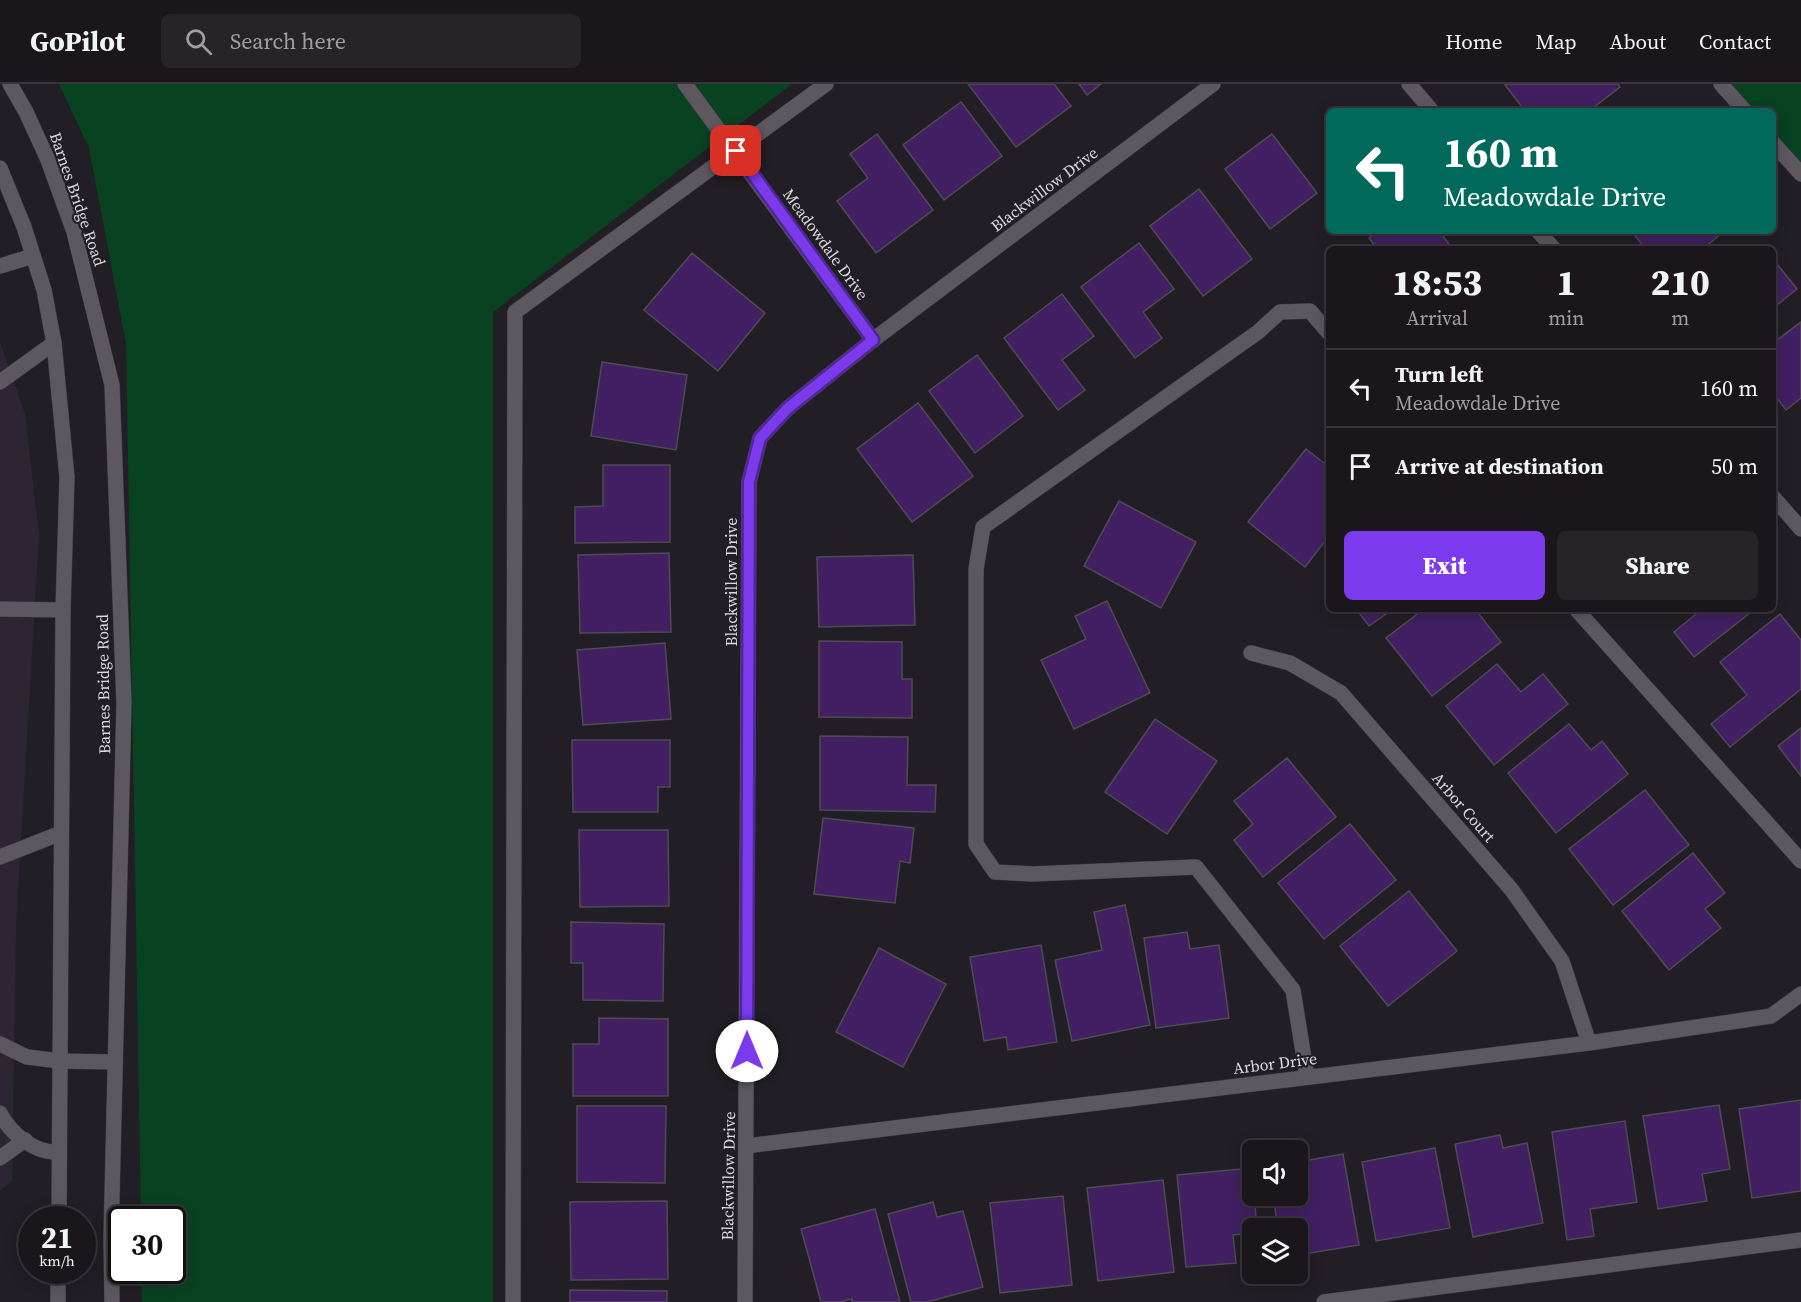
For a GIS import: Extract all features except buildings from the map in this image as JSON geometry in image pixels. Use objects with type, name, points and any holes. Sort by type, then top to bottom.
[{"type":"street","name":"Barnes Bridge Road","points":[[10,84],[48,160],[74,232],[112,385],[123,703],[112,1302]]},
{"type":"street","name":"Meadowdale Drive","points":[[685,84],[873,340]]},
{"type":"street","points":[[513,1302],[514,312],[826,84]]},
{"type":"street","name":"Blackwillow Drive","points":[[745,1302],[749,482],[760,438],[788,408],[873,340],[1213,84]]},
{"type":"street","points":[[1409,84],[1429,108]]},
{"type":"street","points":[[1721,84],[1742,108]]},
{"type":"street","points":[[1776,145],[1801,174]]},
{"type":"street","points":[[0,168],[44,290],[54,343],[67,477],[63,610],[58,1206]]},
{"type":"street","points":[[1541,234],[1551,246]]},
{"type":"street","points":[[0,266],[33,256]]},
{"type":"street","points":[[1307,1077],[1293,990],[1196,867],[1032,874],[995,872],[976,844],[976,569],[983,527],[1258,332],[1280,312],[1310,311],[1326,330]]},
{"type":"street","points":[[0,382],[54,343]]},
{"type":"street","points":[[1776,500],[1801,529]]},
{"type":"street","points":[[0,609],[63,610]]},
{"type":"street","points":[[1579,612],[1801,861]]},
{"type":"street","name":"Arbor Court","points":[[1251,653],[1290,663],[1341,693],[1512,889],[1562,961],[1589,1042]]},
{"type":"street","points":[[0,857],[61,832]]},
{"type":"street","name":"Arbor Drive","points":[[746,1146],[1589,1042],[1771,1016],[1801,994]]},
{"type":"street","points":[[0,1044],[27,1057],[60,1061],[115,1062]]},
{"type":"street","points":[[0,1113],[15,1134],[48,1153],[59,1152]]},
{"type":"street","points":[[0,1158],[25,1140]]},
{"type":"street","points":[[1324,1302],[1801,1240]]},
{"type":"street","points":[[58,1284],[58,1302]]},
{"type":"shaded area","points":[[0,342],[25,414],[39,535],[16,926],[12,1182],[0,1190]]},
{"type":"green space","points":[[59,84],[792,84],[493,312],[493,1302],[142,1302],[141,1284],[186,1284],[186,1206],[141,1206],[126,344],[89,148]]},
{"type":"green space","points":[[1730,84],[1801,84],[1801,165],[1776,136],[1776,108],[1751,108]]},
{"type":"route","points":[[736,151],[873,340],[788,408],[760,438],[749,482],[747,1051]]}]
